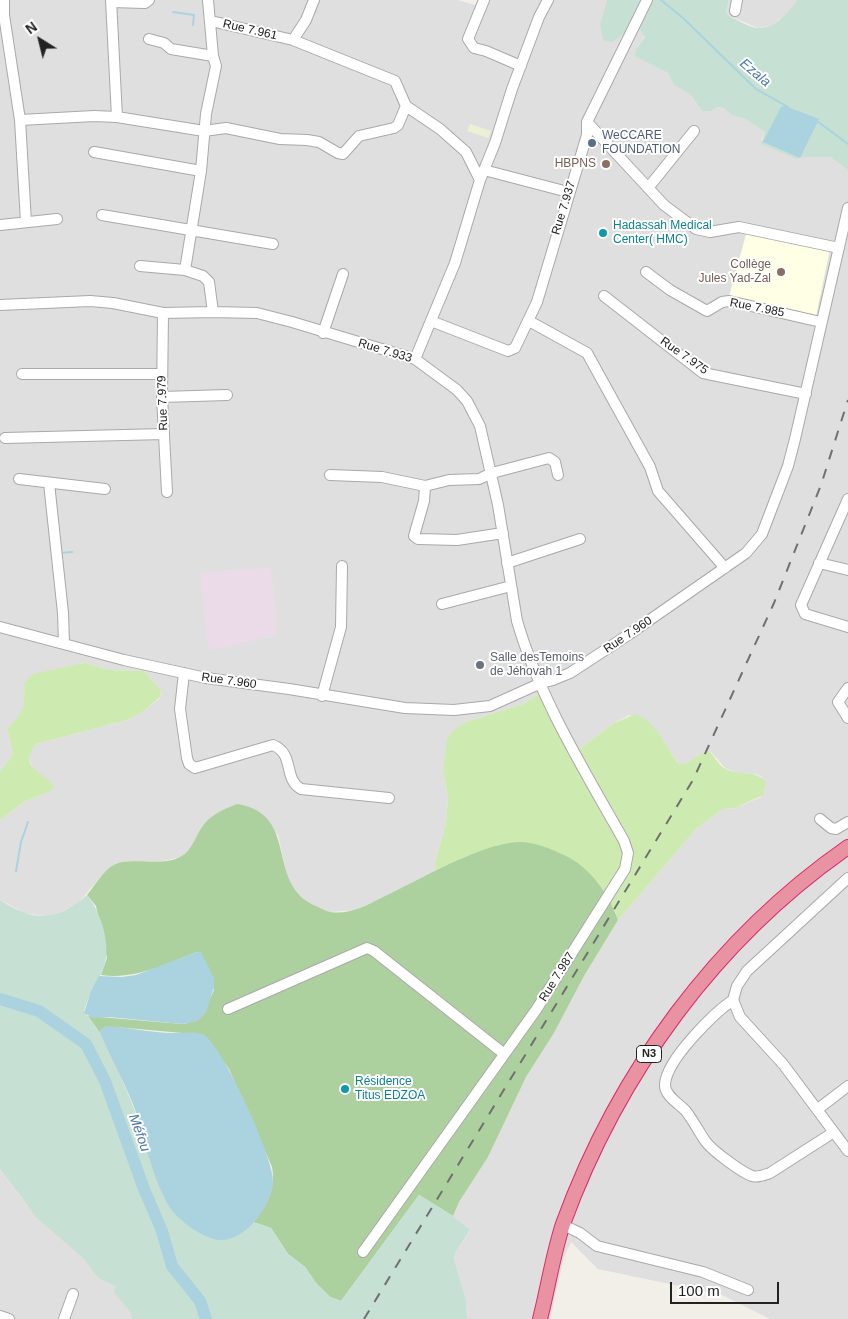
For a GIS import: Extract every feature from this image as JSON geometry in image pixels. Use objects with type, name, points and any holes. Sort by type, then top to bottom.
[{"type":"highway","name":"N3","points":[[540,1319],[563,1225],[595,1148],[629,1085],[673,1017],[744,934],[802,880],[848,847]]},
{"type":"street","points":[[4,0],[4,15],[20,120],[26,222]]},
{"type":"street","points":[[117,117],[111,1],[145,3],[149,0]]},
{"type":"street","points":[[208,0],[211,21]]},
{"type":"street","points":[[293,40],[306,20],[314,0]]},
{"type":"street","points":[[484,0],[468,39],[470,45],[521,66]]},
{"type":"street","points":[[415,359],[455,263],[480,180],[539,17],[548,0]]},
{"type":"street","name":"Rue 7.937","points":[[431,321],[508,351],[515,348],[520,341],[537,302],[568,192],[587,135],[587,122],[647,0]]},
{"type":"street","name":"Rue 7.961","points":[[185,270],[193,231],[204,132],[216,66],[213,56],[211,21],[293,40],[395,81],[406,106]]},
{"type":"street","points":[[149,40],[164,43],[171,49],[213,56]]},
{"type":"street","points":[[20,120],[94,116],[117,117],[204,132],[226,128],[280,139],[319,142],[338,153],[344,154],[359,136],[394,128],[398,125],[406,106],[440,129],[466,152],[480,180]]},
{"type":"street","points":[[587,122],[664,205],[696,229],[710,232],[739,227],[839,248]]},
{"type":"street","points":[[648,188],[694,130]]},
{"type":"street","points":[[94,152],[201,171]]},
{"type":"street","points":[[484,170],[568,192]]},
{"type":"street","name":"Rue 7.960","points":[[0,627],[124,660],[184,673],[405,708],[476,709],[502,702],[541,683],[570,673],[746,553],[762,534],[788,466],[848,208]]},
{"type":"street","points":[[102,215],[273,244]]},
{"type":"street","points":[[0,225],[57,219]]},
{"type":"street","points":[[140,266],[185,270],[203,276],[210,282],[213,312]]},
{"type":"street","name":"Rue 7.985","points":[[646,272],[670,290],[707,311],[722,302],[729,301],[821,322]]},
{"type":"street","points":[[323,333],[343,274]]},
{"type":"street","name":"Rue 7.975","points":[[604,296],[703,373],[806,394]]},
{"type":"street","name":"Rue 7.933","points":[[0,305],[90,301],[113,303],[163,313],[244,312],[271,316],[415,359],[447,381],[467,400],[480,426],[492,473],[511,586],[524,644],[541,683]]},
{"type":"street","name":"Rue 7.979","points":[[163,313],[162,397],[167,492]]},
{"type":"street","points":[[528,321],[587,353],[650,467],[658,491],[725,568]]},
{"type":"street","points":[[22,374],[162,374]]},
{"type":"street","points":[[162,397],[227,395]]},
{"type":"street","points":[[5,438],[164,434]]},
{"type":"street","points":[[330,475],[382,477],[425,486],[449,480],[475,480],[492,473],[549,458],[555,462],[558,475]]},
{"type":"street","points":[[19,480],[105,489]]},
{"type":"street","points":[[49,483],[63,612],[64,644]]},
{"type":"street","points":[[425,486],[424,501],[414,536],[418,539],[457,540],[503,533]]},
{"type":"street","points":[[848,500],[801,605],[801,610],[804,614],[848,627]]},
{"type":"street","points":[[507,562],[580,539]]},
{"type":"street","points":[[819,563],[848,570]]},
{"type":"street","points":[[322,696],[343,615],[342,566]]},
{"type":"street","points":[[442,604],[511,586]]},
{"type":"street","points":[[184,673],[180,709],[187,758],[189,764],[195,768],[273,745],[281,748],[286,755],[293,780],[301,789],[389,798]]},
{"type":"street","name":"Rue 7.987","points":[[363,1252],[536,1010],[625,869],[628,853],[624,841],[553,712],[541,683]]},
{"type":"street","points":[[848,688],[838,702],[848,718]]},
{"type":"street","points":[[820,819],[836,829],[848,822]]},
{"type":"street","points":[[848,878],[747,971],[737,986],[734,1000],[740,1017],[783,1064],[848,1151]]},
{"type":"street","points":[[228,1009],[367,948],[374,951],[503,1054]]},
{"type":"street","points":[[734,1000],[714,1014],[683,1048],[667,1076],[665,1086],[667,1092],[685,1111],[712,1148],[750,1175],[758,1177],[770,1173],[834,1132]]},
{"type":"street","points":[[818,1110],[848,1086]]},
{"type":"street","points":[[563,1225],[597,1246],[703,1272],[748,1290]]},
{"type":"street","points":[[64,1319],[73,1294]]},
{"type":"shaded area","points":[[0,0],[458,0],[475,5],[486,0],[607,0],[600,23],[640,28],[645,36],[636,49],[634,56],[668,73],[675,85],[691,95],[702,111],[712,111],[717,107],[724,108],[731,115],[745,119],[765,132],[761,140],[797,159],[804,157],[830,157],[848,170],[848,1319],[770,1319],[722,1295],[598,1269],[571,1242],[564,1257],[550,1319],[467,1319],[466,1300],[454,1259],[455,1253],[470,1231],[453,1216],[459,1202],[488,1157],[526,1077],[554,1033],[584,976],[618,920],[696,829],[723,809],[735,808],[761,797],[762,777],[756,774],[737,773],[725,768],[707,750],[685,764],[679,764],[652,726],[629,715],[614,723],[577,751],[539,694],[523,704],[466,722],[444,778],[448,797],[446,823],[435,863],[436,872],[356,910],[329,912],[309,903],[299,895],[291,884],[286,872],[278,834],[203,825],[191,848],[181,857],[154,863],[127,861],[104,873],[77,904],[50,917],[25,913],[0,900],[0,820],[24,802],[49,792],[50,782],[34,771],[29,759],[30,752],[36,744],[127,720],[144,711],[160,698],[161,690],[144,671],[110,670],[85,663],[24,683],[25,703],[21,715],[7,729],[13,754],[0,772]]},
{"type":"shaded area","points":[[607,0],[729,0],[726,13],[729,16],[759,28],[776,22],[786,14],[797,0],[848,0],[848,170],[830,157],[804,157],[797,159],[761,144],[765,132],[745,119],[731,115],[724,108],[717,107],[712,111],[702,111],[691,95],[674,85],[668,73],[634,56],[636,49],[645,37],[640,29],[633,27],[612,42],[603,40],[600,23]]},
{"type":"shaded area","points":[[729,0],[797,0],[788,13],[771,25],[758,28],[729,16],[726,13]]},
{"type":"shaded area","points":[[470,124],[491,131],[488,138],[467,131]]},
{"type":"shaded area","name":"Collège Jules Yad-Zal","points":[[747,231],[830,249],[816,316],[729,296]]},
{"type":"shaded area","points":[[270,568],[277,635],[217,649],[208,649],[201,573]]},
{"type":"shaded area","points":[[87,895],[101,922],[106,943],[106,953],[102,972],[84,1011],[100,1033],[113,1058],[135,1111],[164,1197],[181,1220],[210,1238],[245,1229],[253,1222],[271,1228],[288,1254],[305,1267],[316,1283],[330,1297],[341,1301],[419,1195],[453,1216],[470,1230],[455,1253],[454,1259],[466,1300],[467,1319],[132,1319],[130,1312],[114,1292],[116,1287],[98,1278],[83,1258],[37,1218],[0,1169],[0,900],[24,912],[45,916],[65,910]]},
{"type":"shaded area","points":[[0,1169],[26,1204],[83,1258],[98,1278],[116,1287],[115,1292],[130,1312],[132,1319],[0,1319]]},
{"type":"green space","points":[[85,663],[110,670],[144,671],[161,690],[160,697],[144,711],[127,720],[36,744],[29,759],[31,764],[54,787],[49,792],[24,802],[0,820],[0,772],[13,754],[7,729],[17,718],[24,704],[24,683],[33,674]]},
{"type":"green space","points":[[539,694],[544,698],[577,751],[614,723],[636,714],[655,729],[679,764],[685,764],[707,750],[724,768],[730,771],[756,775],[766,782],[763,795],[735,808],[723,809],[696,829],[618,920],[614,908],[560,853],[534,845],[467,856],[436,872],[435,863],[446,823],[448,797],[443,772],[447,739],[455,729],[466,722],[523,704]]},
{"type":"green space","points":[[237,804],[257,810],[269,821],[276,835],[291,882],[300,896],[328,912],[337,913],[357,909],[468,856],[504,844],[520,842],[548,848],[582,866],[604,891],[618,920],[584,976],[554,1033],[526,1077],[488,1157],[459,1202],[453,1216],[419,1195],[341,1301],[330,1297],[316,1283],[305,1267],[288,1254],[271,1228],[253,1222],[269,1197],[273,1183],[272,1167],[229,1069],[204,1035],[116,1027],[100,1031],[100,1033],[88,1016],[182,1024],[195,1020],[203,1012],[214,990],[197,952],[138,973],[114,976],[101,975],[107,958],[96,906],[87,895],[105,872],[119,863],[126,861],[163,862],[180,857],[190,848],[209,819],[222,810]]},
{"type":"water","points":[[785,106],[819,119],[800,158],[763,142],[781,107]]},
{"type":"water","points":[[201,952],[214,978],[214,987],[206,1012],[198,1021],[182,1024],[109,1017],[93,1018],[84,1013],[91,991],[99,976],[122,977],[136,975]]},
{"type":"water","points":[[106,1026],[169,1033],[201,1034],[212,1043],[223,1059],[257,1130],[272,1171],[273,1183],[268,1202],[256,1220],[239,1235],[230,1239],[220,1240],[208,1237],[184,1223],[168,1205],[152,1166],[136,1112],[100,1033],[101,1029]]},
{"type":"waterway","name":"Ezala","points":[[661,0],[683,18],[756,89],[788,107]]},
{"type":"waterway","points":[[173,12],[194,15],[193,25]]},
{"type":"waterway","name":"Ezala","points":[[817,121],[848,144]]},
{"type":"waterway","points":[[60,553],[72,552]]},
{"type":"waterway","points":[[16,871],[21,842],[28,822]]},
{"type":"waterway","name":"Méfou","points":[[0,999],[39,1011],[86,1044],[105,1081],[144,1189],[162,1231],[172,1266],[200,1301],[206,1319]]},
{"type":"railway","points":[[364,1319],[693,780],[774,603],[821,485],[848,400]]},
{"type":"place","name":"WeCCARE FOUNDATION","points":[[592,143]]},
{"type":"place","name":"HBPNS","points":[[606,164]]},
{"type":"place","name":"Hadassah Medical Center( HMC)","points":[[603,233]]},
{"type":"place","name":"Collège Jules Yad-Zal","points":[[781,272]]},
{"type":"place","name":"Salle desTemoins de Jéhovah 1","points":[[480,665]]},
{"type":"place","name":"Résidence Titus EDZOA","points":[[345,1089]]}]
